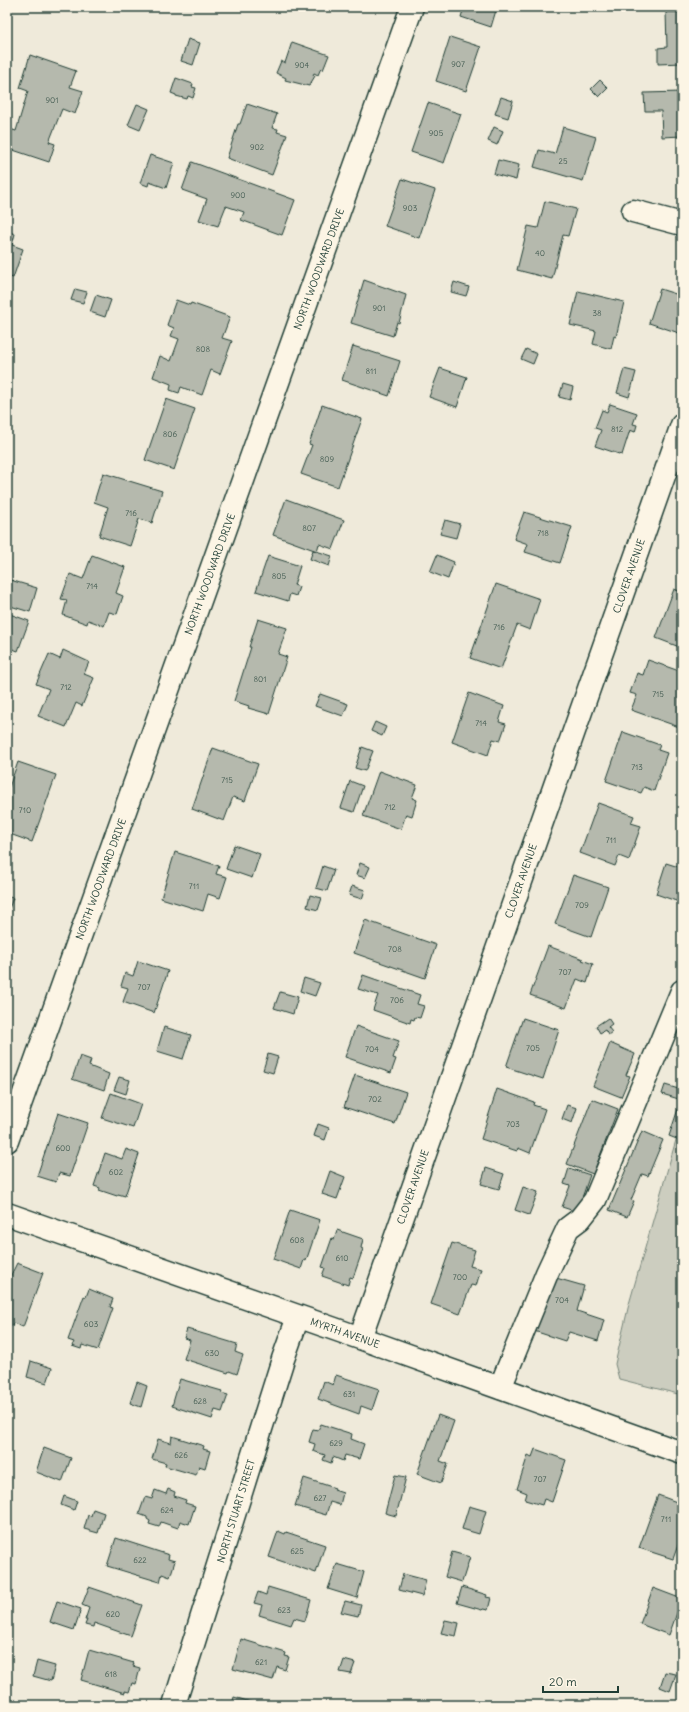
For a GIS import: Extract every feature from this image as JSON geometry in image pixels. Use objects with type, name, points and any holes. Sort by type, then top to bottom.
[{"type":"street","name":"NORTH WOODWARD DRIVE","points":[[7,1141],[412,7]]},
{"type":"street","points":[[633,211],[682,224]]},
{"type":"street","name":"CLOVER AVENUE","points":[[360,1338],[682,425]]},
{"type":"street","points":[[500,1388],[547,1273],[568,1228],[580,1219],[595,1200],[682,991]]},
{"type":"street","name":"MYRTH AVENUE","points":[[7,1214],[682,1453]]},
{"type":"street","name":"NORTH STUART STREET","points":[[174,1705],[283,1359],[298,1317]]},
{"type":"shaded area","points":[[682,1119],[682,1395],[619,1379],[615,1364],[629,1304]]},
{"type":"building","points":[[464,7],[497,7],[491,27],[461,17]]},
{"type":"building","points":[[666,12],[682,12],[682,63],[658,64],[658,48],[667,47]]},
{"type":"building","points":[[450,37],[481,47],[466,91],[436,81]]},
{"type":"building","points":[[188,39],[200,43],[193,65],[181,61]]},
{"type":"building","points":[[292,42],[329,55],[323,70],[321,68],[318,75],[314,73],[313,75],[315,76],[309,86],[285,80],[286,78],[276,73],[281,61],[285,63]]},
{"type":"building","points":[[30,55],[76,71],[70,87],[83,91],[75,114],[62,109],[49,142],[55,144],[49,162],[7,148],[7,136],[10,129],[16,131],[28,91],[20,88]]},
{"type":"building","points":[[176,78],[193,84],[192,87],[196,88],[193,98],[188,96],[187,99],[171,93]]},
{"type":"building","points":[[600,80],[608,88],[599,97],[591,89]]},
{"type":"building","points":[[682,92],[682,136],[662,137],[661,111],[645,111],[644,93]]},
{"type":"building","points":[[501,97],[513,101],[508,118],[495,114]]},
{"type":"building","points":[[428,103],[461,114],[444,163],[411,152]]},
{"type":"building","points":[[137,104],[149,109],[140,130],[128,125]]},
{"type":"building","points":[[247,104],[277,114],[272,128],[278,129],[277,132],[287,135],[272,175],[227,158],[238,124],[240,124]]},
{"type":"building","points":[[494,127],[503,131],[497,145],[488,141]]},
{"type":"building","points":[[563,127],[596,137],[583,181],[534,167],[539,150],[555,154]]},
{"type":"building","points":[[150,155],[174,163],[166,188],[149,182],[148,186],[140,183]]},
{"type":"building","points":[[498,160],[519,165],[516,180],[494,174]]},
{"type":"building","points":[[192,162],[295,200],[282,235],[241,220],[244,212],[226,206],[218,226],[199,220],[207,199],[182,190]]},
{"type":"building","points":[[402,179],[435,190],[419,238],[385,226]]},
{"type":"building","points":[[545,201],[576,209],[568,236],[563,235],[552,279],[517,270],[528,226],[538,228]]},
{"type":"building","points":[[7,231],[15,234],[12,245],[23,249],[13,278],[7,276]]},
{"type":"building","points":[[364,280],[406,295],[399,323],[397,322],[393,336],[351,323]]},
{"type":"building","points":[[454,282],[469,287],[466,296],[451,292]]},
{"type":"building","points":[[75,289],[87,292],[83,303],[71,300]]},
{"type":"building","points":[[660,289],[682,296],[682,334],[649,323]]},
{"type":"building","points":[[578,291],[624,302],[616,337],[614,336],[611,349],[593,344],[596,331],[570,325]]},
{"type":"building","points":[[96,295],[111,300],[105,317],[90,312]]},
{"type":"building","points":[[176,300],[190,305],[191,303],[230,317],[222,338],[232,341],[220,374],[211,370],[202,395],[181,387],[179,393],[170,390],[171,384],[153,377],[160,356],[171,361],[179,339],[171,336],[174,328],[167,325]]},
{"type":"building","points":[[353,346],[400,361],[389,396],[342,380]]},
{"type":"building","points":[[526,349],[537,354],[533,364],[521,359]]},
{"type":"building","points":[[440,368],[467,377],[457,407],[429,397]]},
{"type":"building","points":[[624,369],[636,372],[629,397],[617,393]]},
{"type":"building","points":[[563,384],[573,387],[570,400],[559,397]]},
{"type":"building","points":[[166,399],[195,409],[174,470],[145,460]]},
{"type":"building","points":[[610,404],[637,413],[633,424],[637,425],[635,432],[630,430],[622,455],[595,446],[601,430],[595,428],[602,410],[607,412]]},
{"type":"building","points":[[322,405],[362,419],[338,487],[301,474],[312,445],[309,444]]},
{"type":"building","points":[[103,473],[162,491],[152,523],[139,519],[130,546],[99,536],[108,507],[94,502]]},
{"type":"building","points":[[286,499],[344,520],[333,549],[319,544],[317,551],[273,535]]},
{"type":"building","points":[[524,512],[572,527],[560,563],[525,552],[528,544],[514,539]]},
{"type":"building","points":[[445,520],[460,524],[456,538],[440,534]]},
{"type":"building","points":[[313,550],[332,556],[329,566],[310,559]]},
{"type":"building","points":[[92,555],[125,567],[116,593],[123,596],[117,614],[109,612],[104,626],[88,620],[87,624],[63,615],[67,600],[61,599],[70,574],[83,579]]},
{"type":"building","points":[[437,555],[454,562],[448,579],[430,572]]},
{"type":"building","points":[[268,556],[300,566],[294,585],[299,587],[296,596],[290,594],[288,601],[256,591]]},
{"type":"building","points":[[7,579],[37,588],[30,612],[7,605]]},
{"type":"building","points":[[496,584],[540,599],[530,630],[517,625],[501,669],[470,658]]},
{"type":"building","points":[[674,589],[682,592],[682,648],[656,638]]},
{"type":"building","points":[[7,613],[29,621],[18,651],[7,647]]},
{"type":"building","points":[[258,619],[287,628],[278,654],[287,657],[269,714],[248,708],[249,706],[234,701]]},
{"type":"building","points":[[63,650],[89,662],[84,674],[94,678],[82,706],[76,703],[66,727],[38,716],[49,689],[36,684],[49,654],[60,659]]},
{"type":"building","points":[[648,660],[682,672],[682,728],[631,710],[637,695],[630,693],[637,673],[643,675]]},
{"type":"building","points":[[469,693],[504,706],[499,722],[506,724],[500,741],[493,739],[488,755],[452,742]]},
{"type":"building","points":[[320,694],[348,704],[343,716],[315,706]]},
{"type":"building","points":[[375,722],[386,727],[382,736],[371,731]]},
{"type":"building","points":[[623,732],[660,745],[658,750],[667,753],[654,791],[644,787],[641,793],[606,781]]},
{"type":"building","points":[[362,747],[373,751],[365,771],[355,768]]},
{"type":"building","points":[[213,748],[258,764],[245,801],[233,797],[224,821],[192,809]]},
{"type":"building","points":[[18,762],[56,775],[32,842],[7,833],[7,786],[9,787]]},
{"type":"building","points":[[379,771],[417,785],[412,798],[417,800],[412,816],[406,814],[401,829],[363,816]]},
{"type":"building","points":[[350,781],[363,786],[354,812],[341,808]]},
{"type":"building","points":[[598,803],[634,816],[631,823],[641,826],[629,860],[619,856],[615,866],[580,853]]},
{"type":"building","points":[[234,845],[260,854],[252,878],[226,869]]},
{"type":"building","points":[[175,852],[219,866],[216,874],[227,877],[220,898],[208,894],[203,911],[161,898]]},
{"type":"building","points":[[360,863],[370,867],[365,878],[356,875]]},
{"type":"building","points":[[666,863],[682,868],[682,903],[656,894]]},
{"type":"building","points":[[323,866],[334,870],[327,891],[316,888]]},
{"type":"building","points":[[573,875],[608,887],[591,937],[555,924]]},
{"type":"building","points":[[352,886],[365,890],[362,899],[349,895]]},
{"type":"building","points":[[310,895],[322,898],[318,910],[307,907]]},
{"type":"building","points":[[7,896],[13,898],[7,914]]},
{"type":"building","points":[[365,920],[436,945],[425,978],[354,953]]},
{"type":"building","points":[[548,946],[593,964],[587,983],[577,979],[566,1008],[530,995]]},
{"type":"building","points":[[138,961],[168,971],[154,1013],[123,1002],[128,988],[121,986],[125,973],[133,976]]},
{"type":"building","points":[[363,975],[420,995],[417,1004],[424,1006],[420,1018],[415,1017],[414,1020],[411,1019],[410,1023],[373,1010],[378,995],[358,989]]},
{"type":"building","points":[[304,978],[320,983],[315,996],[300,991]]},
{"type":"building","points":[[280,992],[298,997],[293,1014],[274,1008]]},
{"type":"building","points":[[523,1018],[559,1030],[543,1079],[506,1067]]},
{"type":"building","points":[[608,1018],[612,1024],[608,1027],[612,1032],[608,1035],[605,1030],[600,1033],[596,1026]]},
{"type":"building","points":[[356,1026],[399,1041],[393,1058],[396,1059],[391,1073],[345,1057]]},
{"type":"building","points":[[164,1027],[191,1035],[183,1059],[157,1051]]},
{"type":"building","points":[[610,1043],[635,1054],[626,1075],[630,1076],[621,1097],[593,1086]]},
{"type":"building","points":[[268,1054],[278,1057],[273,1073],[263,1070]]},
{"type":"building","points":[[80,1056],[91,1060],[89,1066],[109,1074],[104,1090],[72,1079]]},
{"type":"building","points":[[355,1075],[406,1092],[395,1124],[344,1107]]},
{"type":"building","points":[[119,1077],[130,1080],[126,1094],[114,1090]]},
{"type":"building","points":[[665,1085],[682,1090],[682,1100],[662,1094]]},
{"type":"building","points":[[497,1089],[534,1102],[533,1105],[545,1109],[530,1153],[518,1148],[517,1151],[481,1139]]},
{"type":"building","points":[[111,1093],[141,1104],[133,1128],[102,1118]]},
{"type":"building","points":[[592,1099],[618,1109],[593,1174],[567,1164]]},
{"type":"building","points":[[680,1103],[682,1103],[682,1141],[669,1136]]},
{"type":"building","points":[[567,1105],[577,1108],[572,1123],[562,1119]]},
{"type":"building","points":[[58,1113],[88,1123],[70,1176],[59,1173],[56,1182],[37,1176]]},
{"type":"building","points":[[318,1124],[329,1128],[325,1140],[314,1136]]},
{"type":"building","points":[[642,1131],[663,1140],[648,1176],[642,1174],[631,1200],[634,1201],[627,1217],[609,1210]]},
{"type":"building","points":[[126,1149],[139,1154],[125,1196],[118,1194],[117,1196],[99,1190],[100,1188],[94,1186],[105,1153],[122,1159]]},
{"type":"building","points":[[486,1168],[504,1174],[499,1189],[481,1184]]},
{"type":"building","points":[[569,1168],[590,1175],[577,1212],[562,1207],[570,1186],[564,1184]]},
{"type":"building","points":[[330,1171],[345,1177],[337,1199],[322,1194]]},
{"type":"building","points":[[523,1187],[538,1192],[529,1215],[515,1210]]},
{"type":"building","points":[[290,1210],[320,1220],[306,1261],[304,1260],[301,1269],[273,1259]]},
{"type":"building","points":[[337,1230],[363,1239],[361,1248],[363,1249],[353,1278],[350,1277],[348,1285],[322,1276],[325,1268],[322,1267],[332,1238],[334,1239]]},
{"type":"building","points":[[452,1243],[475,1250],[470,1266],[481,1269],[476,1286],[471,1285],[460,1314],[431,1304]]},
{"type":"building","points":[[17,1263],[43,1273],[23,1327],[13,1323],[12,1326],[7,1324],[7,1283]]},
{"type":"building","points":[[556,1278],[584,1286],[577,1311],[604,1320],[598,1341],[569,1332],[565,1341],[534,1331],[548,1288],[553,1289]]},
{"type":"building","points":[[89,1289],[113,1299],[110,1307],[113,1308],[98,1350],[82,1345],[81,1349],[72,1346],[74,1342],[68,1340],[84,1296],[86,1297]]},
{"type":"building","points":[[187,1329],[237,1344],[235,1352],[243,1355],[237,1374],[229,1371],[228,1373],[184,1359],[190,1340],[184,1338]]},
{"type":"building","points":[[31,1361],[52,1368],[47,1383],[27,1377]]},
{"type":"building","points":[[336,1375],[379,1389],[372,1410],[361,1406],[359,1414],[318,1399],[324,1381],[333,1385]]},
{"type":"building","points":[[180,1379],[222,1391],[221,1393],[228,1395],[222,1412],[215,1410],[212,1419],[172,1406]]},
{"type":"building","points":[[137,1382],[147,1386],[141,1407],[130,1403]]},
{"type":"building","points":[[438,1415],[454,1421],[440,1461],[448,1464],[441,1483],[417,1474]]},
{"type":"building","points":[[321,1424],[352,1434],[351,1439],[364,1444],[359,1459],[345,1455],[343,1461],[333,1457],[331,1463],[323,1460],[325,1455],[313,1451],[315,1444],[309,1442],[313,1429],[318,1430]]},
{"type":"building","points":[[172,1436],[204,1446],[203,1449],[210,1451],[205,1468],[199,1466],[196,1475],[165,1466],[166,1463],[152,1459],[158,1439],[171,1443]]},
{"type":"building","points":[[44,1448],[71,1458],[62,1482],[36,1472]]},
{"type":"building","points":[[535,1449],[566,1460],[552,1502],[544,1499],[542,1505],[525,1500],[527,1493],[517,1489],[528,1455],[532,1457]]},
{"type":"building","points":[[395,1475],[406,1477],[396,1516],[385,1513]]},
{"type":"building","points":[[304,1478],[335,1488],[334,1490],[343,1493],[340,1505],[330,1502],[326,1515],[295,1506]]},
{"type":"building","points":[[168,1489],[175,1492],[174,1496],[186,1500],[185,1503],[195,1506],[189,1524],[180,1521],[178,1528],[161,1522],[159,1527],[149,1524],[150,1521],[147,1517],[139,1514],[145,1497],[152,1499],[155,1490],[166,1494]]},
{"type":"building","points":[[658,1495],[682,1504],[682,1534],[673,1559],[639,1548]]},
{"type":"building","points":[[64,1496],[77,1501],[74,1510],[61,1505]]},
{"type":"building","points":[[469,1506],[486,1511],[479,1534],[462,1529]]},
{"type":"building","points":[[93,1509],[104,1513],[98,1533],[84,1529],[88,1515],[91,1516]]},
{"type":"building","points":[[278,1531],[285,1534],[286,1532],[325,1545],[316,1573],[269,1557]]},
{"type":"building","points":[[116,1538],[169,1555],[168,1559],[175,1561],[170,1577],[162,1574],[160,1582],[107,1566]]},
{"type":"building","points":[[452,1552],[470,1557],[462,1582],[445,1577]]},
{"type":"building","points":[[337,1564],[364,1572],[357,1598],[328,1589]]},
{"type":"building","points":[[403,1574],[426,1580],[422,1596],[399,1590]]},
{"type":"building","points":[[89,1587],[142,1605],[131,1636],[94,1623],[93,1627],[85,1625],[89,1608],[82,1605]]},
{"type":"building","points":[[268,1587],[311,1600],[305,1621],[294,1618],[291,1625],[259,1615],[262,1605],[254,1603],[258,1592],[266,1595]]},
{"type":"building","points":[[462,1587],[487,1595],[486,1597],[491,1598],[488,1610],[482,1610],[457,1603]]},
{"type":"building","points":[[653,1588],[682,1599],[669,1635],[640,1624]]},
{"type":"building","points":[[57,1601],[81,1609],[74,1630],[50,1622]]},
{"type":"building","points":[[345,1601],[361,1605],[358,1616],[341,1612]]},
{"type":"building","points":[[445,1620],[459,1623],[456,1636],[441,1633]]},
{"type":"building","points":[[241,1639],[286,1653],[285,1656],[289,1657],[285,1670],[277,1667],[273,1680],[233,1669]]},
{"type":"building","points":[[89,1650],[134,1663],[133,1666],[140,1668],[136,1684],[132,1683],[129,1692],[125,1691],[125,1693],[81,1680]]},
{"type":"building","points":[[344,1660],[355,1663],[351,1674],[340,1672]]},
{"type":"building","points":[[37,1661],[55,1666],[51,1681],[33,1676]]},
{"type":"building","points":[[665,1672],[676,1674],[670,1691],[660,1687]]},
{"type":"building","points":[[234,1697],[261,1705],[220,1705],[221,1701],[232,1704]]}]
